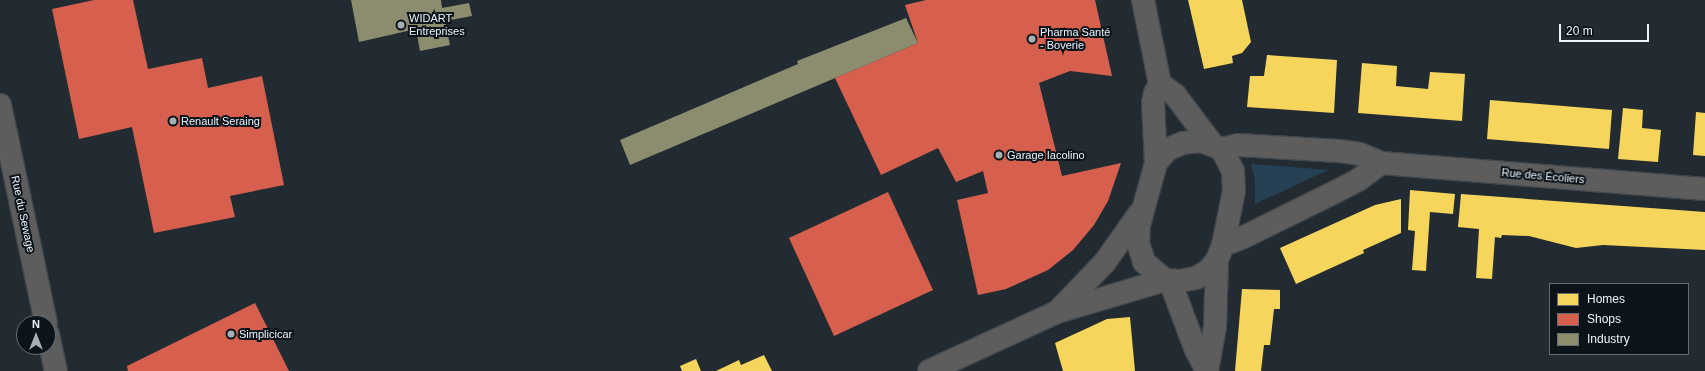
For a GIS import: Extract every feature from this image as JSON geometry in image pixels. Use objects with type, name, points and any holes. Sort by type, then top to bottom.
[{"type":"street","points":[[1143,0],[1160,84],[1153,103],[1156,163],[1143,207],[1138,243],[1144,262],[1168,280],[1196,350],[1207,371]]},
{"type":"street","points":[[1160,84],[1175,95],[1217,146],[1233,171],[1234,191],[1220,253],[1215,327],[1207,371]]},
{"type":"street","name":"Rue du Sewage","points":[[0,105],[44,315]]},
{"type":"street","points":[[1156,163],[1168,149],[1183,143],[1200,141],[1217,146]]},
{"type":"street","name":"Rue des Écoliers","points":[[1217,146],[1238,145],[1339,151],[1360,154],[1381,163],[1705,189]]},
{"type":"street","points":[[929,371],[1057,312],[1168,280],[1196,278],[1220,253],[1244,237],[1358,180],[1381,163]]},
{"type":"street","points":[[1057,312],[1105,262],[1143,207]]},
{"type":"street","points":[[53,355],[56,371]]},
{"type":"shaded area","points":[[1251,164],[1328,170],[1255,204],[1255,180]]},
{"type":"building: Homes","points":[[1188,0],[1242,0],[1251,42],[1242,53],[1232,56],[1233,63],[1204,69]]},
{"type":"building: Homes","points":[[1267,55],[1337,60],[1334,113],[1247,107],[1250,76],[1264,76]]},
{"type":"building: Homes","points":[[1362,63],[1397,66],[1396,86],[1428,89],[1430,72],[1465,74],[1462,121],[1358,113]]},
{"type":"building: Homes","points":[[1490,100],[1612,110],[1609,149],[1487,139]]},
{"type":"building: Homes","points":[[1623,108],[1643,110],[1642,128],[1661,130],[1658,162],[1618,159]]},
{"type":"building: Homes","points":[[1696,112],[1705,113],[1705,156],[1693,155]]},
{"type":"building: Homes","points":[[1410,190],[1455,194],[1453,214],[1430,212],[1426,271],[1412,270],[1415,231],[1408,230]]},
{"type":"building: Homes","points":[[1461,194],[1705,212],[1705,250],[1603,245],[1576,248],[1529,236],[1502,235],[1501,238],[1495,237],[1492,279],[1476,278],[1479,229],[1458,227]]},
{"type":"building: Homes","points":[[1401,199],[1401,233],[1363,250],[1364,253],[1296,284],[1280,248],[1375,205]]},
{"type":"building: Homes","points":[[1242,289],[1280,290],[1280,309],[1274,309],[1270,345],[1264,345],[1261,371],[1235,371]]},
{"type":"building: Homes","points":[[1130,317],[1135,371],[1063,371],[1055,343],[1107,319]]},
{"type":"building: Homes","points":[[764,355],[772,371],[716,371],[739,360],[741,365]]},
{"type":"building: Homes","points":[[696,359],[701,371],[682,371],[680,366]]},
{"type":"building: Shops","name":"Renault Seraing","points":[[94,0],[133,0],[148,69],[202,58],[208,88],[262,76],[284,185],[230,196],[235,217],[154,233],[132,127],[79,139],[52,9]]},
{"type":"building: Shops","name":"Garage Iacolino","points":[[926,0],[1095,0],[1112,76],[1070,71],[1039,83],[1062,176],[1121,163],[1108,201],[1094,225],[1073,250],[1048,270],[1006,289],[978,295],[957,200],[988,193],[983,171],[956,182],[938,148],[881,175],[835,78],[918,43],[905,5]]},
{"type":"building: Shops","points":[[888,192],[933,290],[834,336],[789,238]]},
{"type":"building: Shops","name":"Simplicicar","points":[[255,303],[289,371],[128,371],[127,366]]},
{"type":"building: Industry","name":"WIDART Entreprises","points":[[351,0],[441,0],[442,8],[469,3],[472,16],[445,21],[450,45],[420,51],[416,29],[359,42]]},
{"type":"building: Industry","points":[[906,18],[918,43],[630,165],[620,140],[798,64],[797,61]]},
{"type":"place","name":"WIDART Entreprises","points":[[401,25]]},
{"type":"place","name":"Pharma Santé - Boverie","points":[[1032,39]]},
{"type":"place","name":"Renault Seraing","points":[[173,121]]},
{"type":"place","name":"Garage Iacolino","points":[[999,155]]},
{"type":"place","name":"Simplicicar","points":[[231,334]]}]
